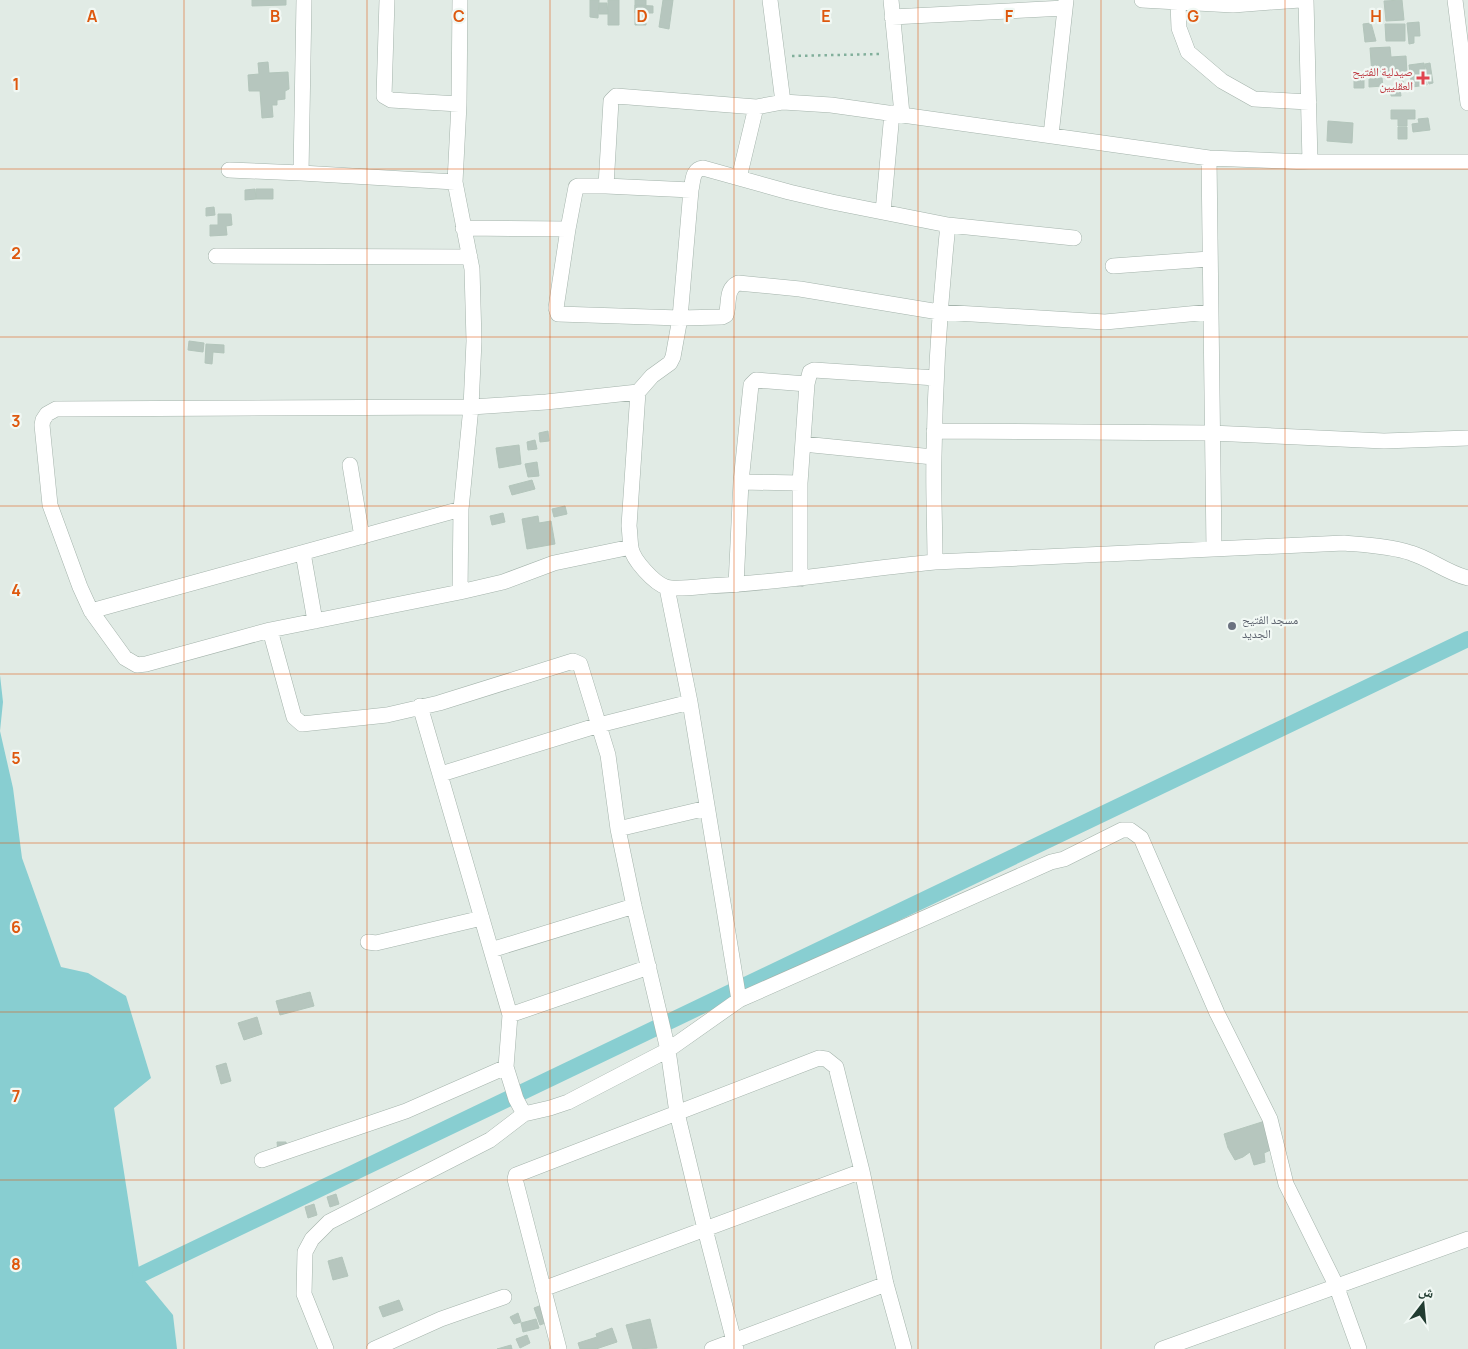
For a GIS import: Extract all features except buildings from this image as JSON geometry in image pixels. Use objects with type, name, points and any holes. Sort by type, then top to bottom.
[{"type":"street","points":[[301,173],[304,0]]},
{"type":"street","points":[[387,0],[384,96],[391,100],[459,104]]},
{"type":"street","points":[[460,0],[459,104],[455,182],[474,286],[471,406],[460,509],[460,592]]},
{"type":"street","points":[[770,0],[783,102]]},
{"type":"street","points":[[883,212],[897,114],[891,0]]},
{"type":"street","points":[[1142,0],[1233,5],[1300,0]]},
{"type":"street","points":[[1306,0],[1310,162]]},
{"type":"street","points":[[1455,0],[1468,104]]},
{"type":"street","points":[[1178,3],[1179,28],[1188,52],[1222,81],[1254,99],[1309,102]]},
{"type":"street","points":[[892,17],[1066,4],[1052,135]]},
{"type":"street","points":[[606,186],[611,101],[616,96],[756,107],[783,102],[806,102],[1052,135],[1175,155],[1209,158],[1310,162],[1468,162]]},
{"type":"street","points":[[739,178],[756,107]]},
{"type":"street","points":[[1209,158],[1211,433],[1214,549]]},
{"type":"street","points":[[1074,238],[948,225],[789,192],[703,168],[698,169],[695,172],[691,190],[680,318],[672,361],[652,376],[638,392],[629,526],[631,547],[636,559],[647,573],[667,588],[736,585],[800,579],[871,568],[935,562],[1344,543],[1410,552],[1448,572],[1468,578]]},
{"type":"street","points":[[230,170],[455,182]]},
{"type":"street","points":[[691,190],[606,186],[576,187],[556,308],[558,314],[680,318],[722,317],[726,315],[730,290],[732,286],[738,283],[800,289],[939,312],[1105,322],[1210,312]]},
{"type":"street","points":[[935,562],[934,431],[936,378],[939,312],[948,225]]},
{"type":"street","points":[[463,228],[568,228]]},
{"type":"street","points":[[216,256],[470,257]]},
{"type":"street","points":[[1113,266],[1209,259]]},
{"type":"street","points":[[800,579],[800,483],[809,374],[814,370],[936,378]]},
{"type":"street","points":[[736,585],[741,482],[753,381],[807,384]]},
{"type":"street","points":[[631,547],[572,558],[503,582],[270,630],[137,665],[125,658],[92,611],[80,587],[50,506],[42,425],[45,416],[51,410],[65,409],[471,406],[546,402],[638,392]]},
{"type":"street","points":[[934,431],[1211,433],[1384,441],[1468,438]]},
{"type":"street","points":[[803,444],[934,457]]},
{"type":"street","points":[[350,465],[362,536]]},
{"type":"street","points":[[741,482],[800,483]]},
{"type":"street","points":[[92,611],[460,509]]},
{"type":"street","points":[[303,553],[315,621]]},
{"type":"street","points":[[667,588],[690,702],[739,1000]]},
{"type":"street","points":[[270,630],[294,717],[302,724],[387,714],[467,695],[522,676],[576,661],[580,664],[608,755],[618,829],[668,1050],[677,1113],[735,1345]]},
{"type":"street","points":[[441,774],[599,725],[690,702]]},
{"type":"street","points":[[420,706],[510,1015],[506,1067],[516,1099],[524,1114]]},
{"type":"street","points":[[618,829],[707,808]]},
{"type":"street","points":[[326,1349],[304,1294],[304,1252],[312,1239],[328,1222],[490,1140],[524,1114],[568,1102],[668,1050],[739,1000],[1052,862],[1064,859],[1122,830],[1130,830],[1141,838],[1217,1013],[1270,1119],[1286,1184],[1336,1285],[1359,1349]]},
{"type":"street","points":[[491,950],[634,906]]},
{"type":"street","points":[[368,942],[376,943],[482,918]]},
{"type":"street","points":[[510,1015],[649,967]]},
{"type":"street","points":[[559,1349],[515,1179],[516,1175],[814,1059],[826,1059],[836,1067],[862,1171],[886,1284],[904,1349]]},
{"type":"street","points":[[262,1160],[406,1111],[506,1067]]},
{"type":"street","points":[[543,1290],[862,1171]]},
{"type":"street","points":[[1162,1349],[1468,1239]]},
{"type":"street","points":[[712,1349],[735,1345],[886,1284]]},
{"type":"street","points":[[374,1349],[441,1319],[504,1298]]},
{"type":"path","points":[[778,57],[895,53]]},
{"type":"water","points":[[0,675],[3,702],[0,731]]},
{"type":"water","points":[[0,731],[13,788],[22,858],[61,967],[88,973],[126,996],[151,1078],[114,1108],[140,1275],[173,1315],[177,1349],[0,1349]]},
{"type":"waterway","points":[[140,1275],[1468,639]]},
{"type":"place","name":"صيدلية الفتيح العقليين","points":[[1423,78]]},
{"type":"place","name":"مسجد الفتيح الجديد","points":[[1232,626]]}]
